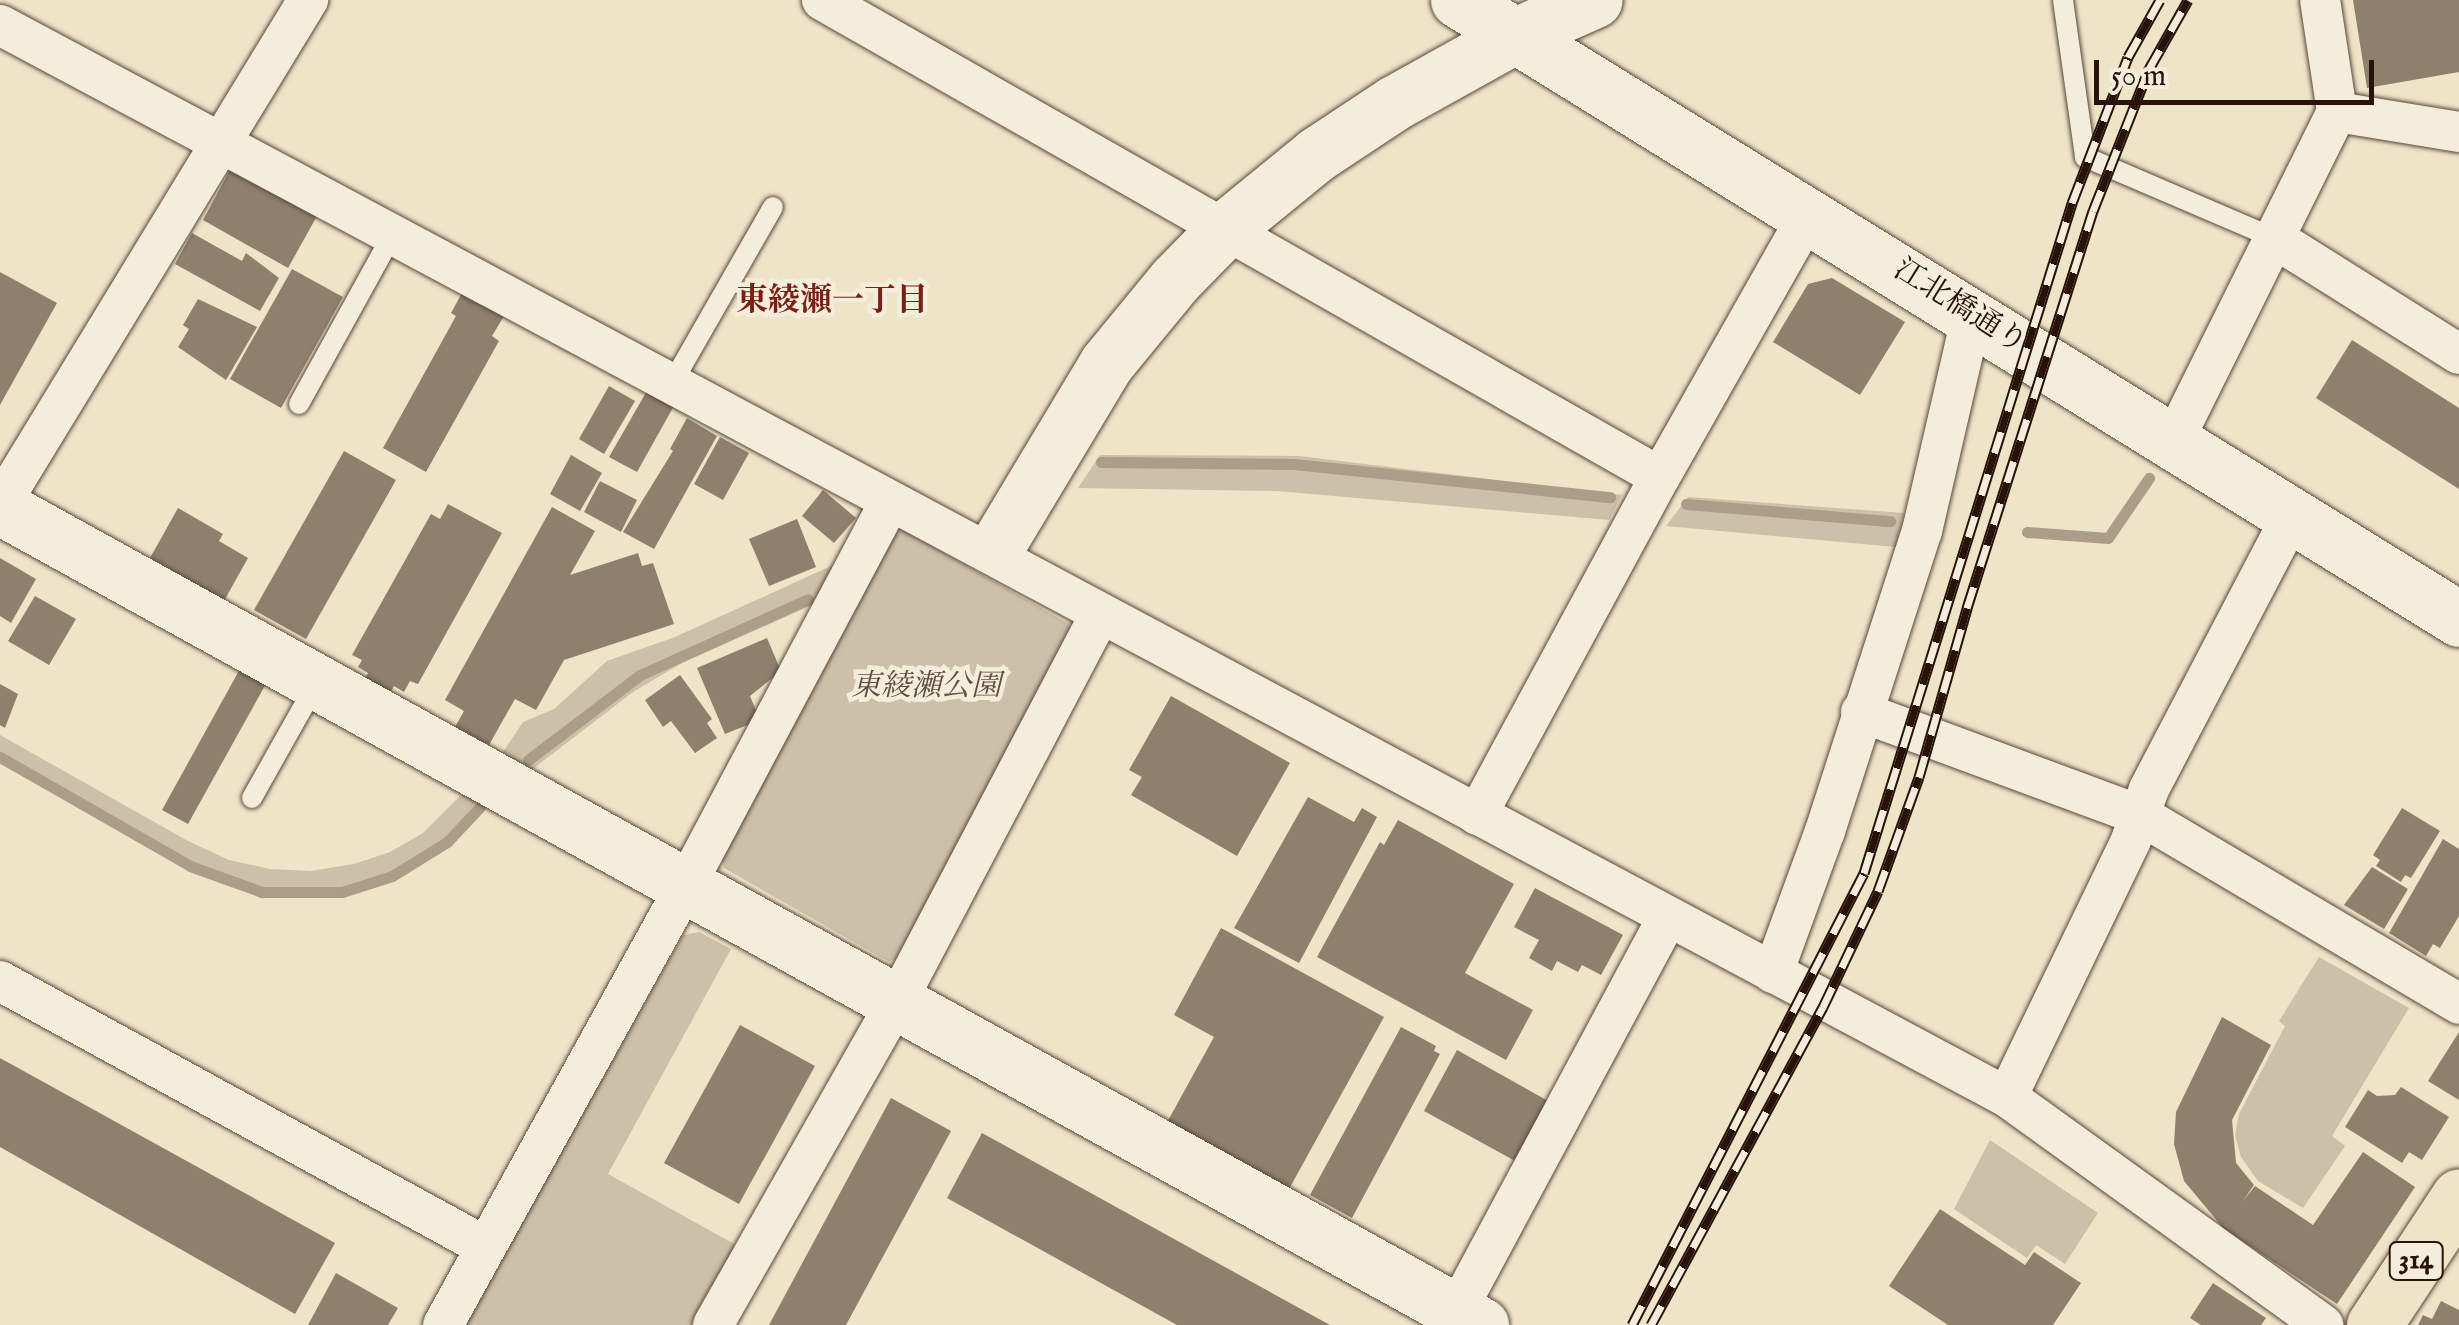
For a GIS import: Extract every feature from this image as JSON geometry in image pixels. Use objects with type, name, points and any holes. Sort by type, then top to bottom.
[{"type":"main road","name":"314","points":[[2374,1325],[2459,1196]]},
{"type":"street","points":[[308,0],[0,506],[896,1002],[1462,1321],[1668,917]]},
{"type":"street","points":[[822,0],[1660,477]]},
{"type":"street","name":"江北橋通り","points":[[1458,0],[1972,314],[2459,619]]},
{"type":"street","points":[[995,550],[1106,364],[1175,280],[1225,229],[1317,154],[1394,103],[1516,35],[1595,0]]},
{"type":"street","points":[[2174,440],[2337,112],[2320,0]]},
{"type":"street","points":[[0,26],[671,386],[890,501],[995,550],[1100,615],[2007,1097],[2323,1325]]},
{"type":"street","points":[[2337,112],[2459,132]]},
{"type":"street","points":[[1476,815],[1809,214]]},
{"type":"street","points":[[2274,238],[2459,354]]},
{"type":"street","points":[[1772,972],[1826,831],[1860,712],[1922,531],[1972,314]]},
{"type":"street","points":[[443,1325],[685,888],[890,501]]},
{"type":"street","points":[[2007,1097],[2149,789],[2292,515]]},
{"type":"street","points":[[714,1325],[896,1002],[1100,615]]},
{"type":"street","points":[[1860,712],[2140,814],[2459,1004]]},
{"type":"street","points":[[0,981],[486,1247]]},
{"type":"lane","points":[[2064,0],[2086,157],[2274,238]]},
{"type":"lane","points":[[671,386],[773,207]]},
{"type":"lane","points":[[299,404],[393,234]]},
{"type":"lane","points":[[252,798],[316,682]]},
{"type":"green space","points":[[1100,455],[1299,456],[1622,495],[1609,520],[1277,491],[1078,488]]},
{"type":"green space","points":[[1688,497],[1904,513],[1896,547],[1666,526]]},
{"type":"green space","name":"東綾瀬公園","points":[[904,530],[1069,624],[1074,636],[901,957],[889,962],[724,868],[721,853],[885,536]]},
{"type":"green space","points":[[842,561],[819,602],[682,663],[633,692],[530,771],[501,755],[523,722],[554,709],[607,661],[675,637]]},
{"type":"green space","points":[[0,735],[188,841],[229,860],[270,869],[311,871],[354,864],[390,852],[423,833],[466,790],[489,803],[445,848],[398,878],[337,896],[276,898],[199,874],[0,764]]},
{"type":"green space","points":[[699,932],[731,949],[608,1174],[736,1245],[692,1325],[464,1325],[683,935]]},
{"type":"green space","points":[[2319,957],[2409,1008],[2332,1136],[2345,1146],[2303,1208],[2258,1181],[2241,1157],[2235,1135],[2239,1114],[2285,1026],[2279,1021]]},
{"type":"green space","points":[[1990,1140],[2098,1213],[2065,1264],[2036,1245],[2027,1258],[1954,1209]]},
{"type":"building","points":[[2353,0],[2459,0],[2459,72],[2367,88]]},
{"type":"building","points":[[231,168],[317,216],[288,268],[203,220]]},
{"type":"building","points":[[192,233],[242,261],[246,253],[279,278],[260,311],[175,264]]},
{"type":"building","points":[[292,269],[343,297],[281,408],[230,379]]},
{"type":"building","points":[[0,272],[57,303],[0,405]]},
{"type":"building","points":[[1832,278],[1905,322],[1860,395],[1773,342],[1808,284]]},
{"type":"building","points":[[462,293],[504,316],[492,336],[499,341],[426,472],[383,448],[456,316],[451,313]]},
{"type":"building","points":[[198,299],[257,327],[226,380],[178,347],[189,329],[183,325]]},
{"type":"building","points":[[2352,340],[2459,408],[2459,489],[2316,398]]},
{"type":"building","points":[[609,386],[635,401],[604,454],[579,439]]},
{"type":"building","points":[[648,389],[675,404],[637,472],[609,457]]},
{"type":"building","points":[[687,418],[717,436],[654,549],[623,532],[673,451],[670,449]]},
{"type":"building","points":[[720,437],[749,453],[723,500],[694,484]]},
{"type":"building","points":[[344,451],[396,480],[306,639],[254,610]]},
{"type":"building","points":[[571,455],[602,473],[580,511],[550,494]]},
{"type":"building","points":[[600,481],[637,500],[621,532],[584,512]]},
{"type":"building","points":[[823,490],[856,518],[834,543],[802,516]]},
{"type":"building","points":[[448,504],[502,533],[418,684],[410,681],[404,692],[394,686],[390,693],[365,679],[368,673],[358,667],[362,660],[352,655],[431,514],[440,519]]},
{"type":"building","points":[[552,507],[595,531],[570,575],[638,553],[642,566],[653,563],[674,624],[564,660],[536,710],[515,699],[489,745],[455,727],[464,711],[445,700]]},
{"type":"building","points":[[178,508],[223,534],[219,541],[248,558],[224,601],[150,558]]},
{"type":"building","points":[[797,519],[816,567],[769,586],[749,539]]},
{"type":"building","points":[[0,558],[36,579],[11,623],[0,616]]},
{"type":"building","points":[[35,596],[76,619],[49,665],[8,641]]},
{"type":"building","points":[[767,638],[781,671],[750,696],[760,720],[725,734],[697,668]]},
{"type":"building","points":[[241,667],[267,682],[188,824],[162,810]]},
{"type":"building","points":[[680,675],[712,719],[707,723],[717,738],[695,753],[671,721],[663,727],[645,700]]},
{"type":"building","points":[[0,684],[18,694],[5,728],[0,725]]},
{"type":"building","points":[[1171,696],[1290,763],[1237,856],[1131,795],[1142,777],[1129,770]]},
{"type":"building","points":[[1308,797],[1354,822],[1362,808],[1377,817],[1299,963],[1234,928]]},
{"type":"building","points":[[2402,808],[2440,831],[2411,878],[2405,875],[2401,882],[2376,866],[2380,860],[2373,855]]},
{"type":"building","points":[[1398,820],[1514,884],[1465,973],[1533,1010],[1506,1060],[1317,957],[1380,842],[1384,845]]},
{"type":"building","points":[[2443,839],[2459,849],[2459,916],[2440,948],[2433,944],[2426,956],[2389,933]]},
{"type":"building","points":[[2372,867],[2408,889],[2384,929],[2344,905]]},
{"type":"building","points":[[1535,888],[1623,935],[1601,975],[1582,965],[1578,972],[1557,961],[1552,971],[1529,958],[1539,940],[1514,927]]},
{"type":"building","points":[[1221,928],[1384,1017],[1289,1189],[1165,1126],[1214,1037],[1174,1015]]},
{"type":"building","points":[[2222,1017],[2271,1045],[2232,1120],[2236,1163],[2254,1185],[2243,1201],[2255,1186],[2313,1225],[2363,1152],[2415,1187],[2337,1304],[2224,1229],[2184,1181],[2174,1144],[2176,1112]]},
{"type":"building","points":[[740,1025],[815,1066],[739,1204],[664,1163]]},
{"type":"building","points":[[1401,1027],[1436,1046],[1434,1051],[1440,1054],[1352,1218],[1310,1195]]},
{"type":"building","points":[[2459,1032],[2459,1100],[2428,1081]]},
{"type":"building","points":[[1457,1050],[1550,1102],[1517,1162],[1424,1111]]},
{"type":"building","points":[[0,1058],[335,1243],[295,1314],[0,1147]]},
{"type":"building","points":[[2401,1087],[2449,1117],[2422,1160],[2409,1152],[2402,1163],[2345,1127],[2368,1090],[2377,1096],[2395,1095]]},
{"type":"building","points":[[891,1098],[951,1131],[846,1325],[769,1325]]},
{"type":"building","points":[[982,1133],[1330,1325],[1177,1325],[947,1198]]},
{"type":"building","points":[[1940,1209],[2025,1265],[2034,1252],[2081,1283],[2053,1325],[1948,1325],[1889,1286]]},
{"type":"building","points":[[336,1273],[398,1308],[388,1325],[308,1325]]},
{"type":"building","points":[[2213,1283],[2266,1318],[2261,1325],[2201,1325],[2190,1318]]},
{"type":"building","points":[[2441,1301],[2459,1310],[2459,1325],[2418,1325],[2423,1315],[2432,1319]]},
{"type":"waterway","points":[[1101,462],[1294,464],[1610,497]]},
{"type":"waterway","points":[[2027,532],[2108,538],[2149,478]]},
{"type":"waterway","points":[[1686,504],[1890,521]]},
{"type":"waterway","points":[[528,760],[640,675],[808,599]]},
{"type":"waterway","points":[[0,757],[190,866],[262,892],[342,892],[392,876],[447,842],[480,807]]},
{"type":"railway","points":[[1632,1325],[1864,873],[2072,203],[2128,57],[2160,0]]},
{"type":"railway","points":[[1651,1325],[1823,1007],[1878,891],[1919,777],[1967,608],[2093,211],[2149,69],[2188,0]]},
{"type":"district","name":"東綾瀬一丁目","points":[[832,302]]}]
